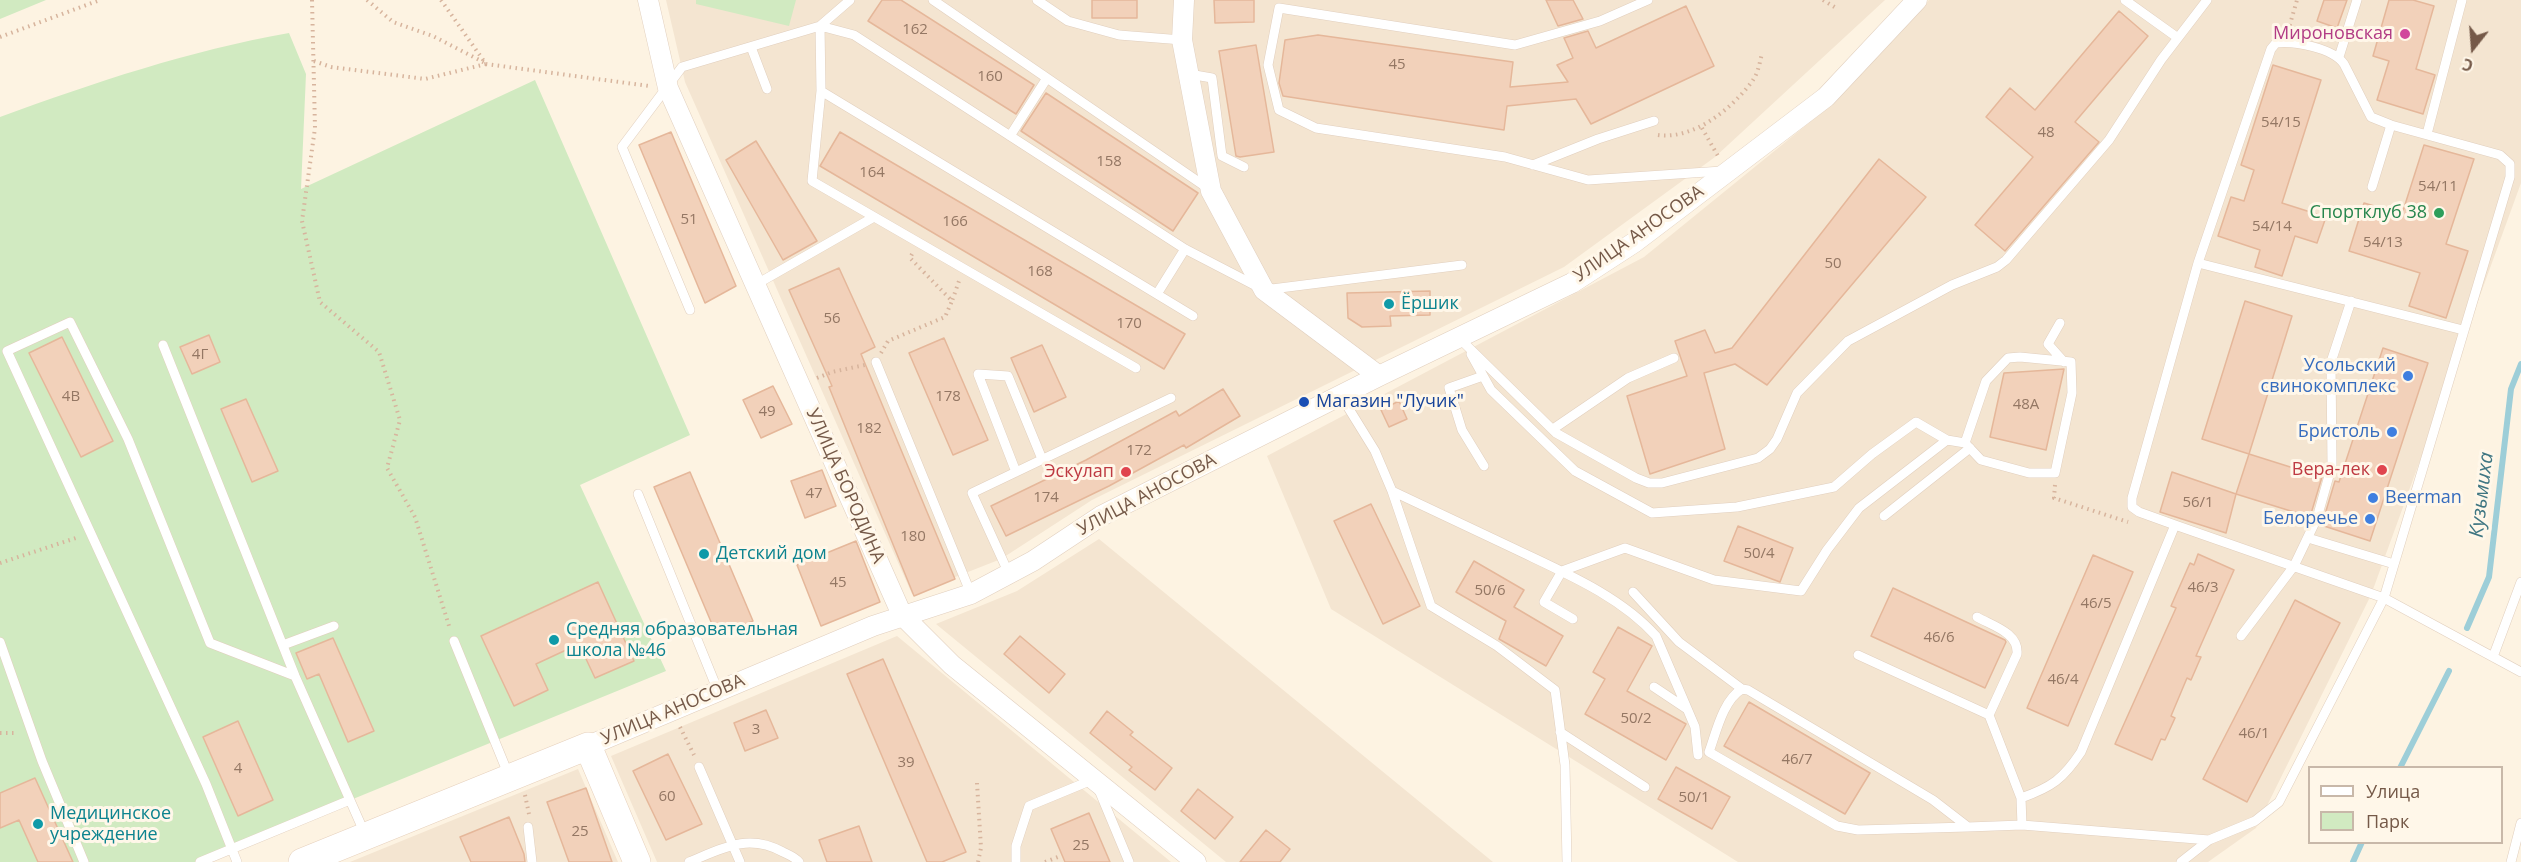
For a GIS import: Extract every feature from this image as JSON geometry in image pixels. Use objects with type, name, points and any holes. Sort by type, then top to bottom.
[{"type":"street","name":"УЛИЦА БОРОДИНА","points":[[648,0],[668,88],[902,615],[952,665],[1196,862]]},
{"type":"street","points":[[1184,0],[1182,40],[1211,191],[1264,290],[1379,376]]},
{"type":"street","name":"УЛИЦА АНОСОВА","points":[[302,862],[511,782],[588,746],[902,615],[971,594],[1010,575],[1101,516],[1379,376],[1462,340],[1572,283],[1635,242],[1724,166],[1826,97],[1917,0]]},
{"type":"street","points":[[588,746],[637,862]]},
{"type":"lane","points":[[690,310],[622,147],[682,67],[820,26],[850,0]]},
{"type":"lane","points":[[933,0],[1211,191]]},
{"type":"lane","points":[[1037,0],[1068,21],[1119,35],[1182,40]]},
{"type":"lane","points":[[1648,0],[1600,21],[1515,45],[1279,8],[1268,65],[1279,110],[1316,128],[1505,157],[1588,180],[1724,166]]},
{"type":"lane","points":[[2125,0],[2178,38]]},
{"type":"lane","points":[[1462,340],[1552,429],[1636,478],[1649,483],[1662,483],[1758,458],[1777,440],[1797,393],[1848,341],[1952,285],[1997,267],[2006,260],[2109,140],[2178,38],[2207,0]]},
{"type":"lane","points":[[2339,57],[2357,0]]},
{"type":"lane","points":[[2427,134],[2459,2]]},
{"type":"lane","points":[[820,26],[820,91],[812,181],[1136,368]]},
{"type":"lane","points":[[820,26],[854,35],[1185,249],[1264,290],[1462,265]]},
{"type":"lane","points":[[2181,862],[2209,840],[2255,821],[2279,802],[2384,598],[2510,177],[2510,164],[2500,155],[2377,120],[2367,112],[2339,57],[2330,51],[2285,42],[2276,43],[2271,49],[2198,263],[2132,498],[2133,507],[2139,512],[2384,598],[2521,672]]},
{"type":"lane","points":[[751,46],[767,89]]},
{"type":"lane","points":[[1188,74],[1212,78],[1222,156],[1244,167]]},
{"type":"lane","points":[[1010,136],[1047,78]]},
{"type":"lane","points":[[820,91],[1193,316]]},
{"type":"lane","points":[[1533,165],[1654,121]]},
{"type":"lane","points":[[2372,187],[2391,125]]},
{"type":"lane","points":[[755,285],[874,217]]},
{"type":"lane","points":[[1157,294],[1185,249]]},
{"type":"lane","points":[[2198,263],[2463,330]]},
{"type":"lane","points":[[2241,636],[2294,566],[2318,518],[2332,465],[2331,362],[2351,301]]},
{"type":"lane","points":[[237,862],[206,784],[7,351],[70,322],[128,439],[210,643],[296,676]]},
{"type":"lane","points":[[2060,323],[2048,344],[2064,362]]},
{"type":"lane","points":[[1462,340],[1491,390],[1575,471],[1652,513],[1737,507],[1834,487],[1872,454],[1916,422],[1947,440],[1968,445],[1981,460],[2029,472],[2055,473],[2072,393],[2071,362],[2008,358],[1986,381],[1968,445],[1884,516]]},
{"type":"lane","points":[[163,345],[283,645],[366,836]]},
{"type":"lane","points":[[1552,429],[1628,378],[1674,358]]},
{"type":"lane","points":[[876,362],[971,594]]},
{"type":"lane","points":[[1016,472],[978,374],[1008,376],[1042,459]]},
{"type":"lane","points":[[1483,376],[1449,388],[1462,430],[1484,466]]},
{"type":"lane","points":[[1341,396],[1375,451],[1392,491],[1431,606],[1497,646],[1555,690],[1565,765],[1567,862]]},
{"type":"lane","points":[[1010,575],[972,493],[1171,398]]},
{"type":"lane","points":[[1573,619],[1544,602],[1562,571],[1625,548],[1714,580],[1801,591],[1827,550],[1859,508],[1947,440]]},
{"type":"lane","points":[[1392,491],[1562,571],[1626,608],[1656,636],[1695,727],[1698,755]]},
{"type":"lane","points":[[638,494],[718,691]]},
{"type":"lane","points":[[2020,798],[2047,789],[2067,773],[2081,752],[2175,525]]},
{"type":"lane","points":[[2308,538],[2394,564]]},
{"type":"lane","points":[[2493,657],[2521,582]]},
{"type":"lane","points":[[1633,592],[1679,642],[1742,689],[1748,690],[1933,800],[1968,827]]},
{"type":"lane","points":[[1977,617],[2012,636],[2018,644],[2017,654],[1989,715]]},
{"type":"lane","points":[[283,645],[334,626]]},
{"type":"lane","points":[[454,641],[511,782]]},
{"type":"lane","points":[[0,642],[42,761],[84,862]]},
{"type":"lane","points":[[1858,655],[1989,715],[2020,798],[2022,825]]},
{"type":"lane","points":[[1654,687],[1687,709]]},
{"type":"lane","points":[[1742,689],[1736,692],[1725,710],[1709,752],[1837,826],[1858,830],[2022,825],[2209,840]]},
{"type":"lane","points":[[1560,732],[1645,787]]},
{"type":"lane","points":[[699,767],[740,862]]},
{"type":"lane","points":[[1016,862],[1016,846],[1029,806],[1094,779],[1129,862]]},
{"type":"lane","points":[[200,862],[350,800]]},
{"type":"lane","points":[[2511,862],[2521,823]]},
{"type":"lane","points":[[528,827],[532,862]]},
{"type":"lane","points":[[689,862],[732,844],[753,842],[772,846],[799,862]]},
{"type":"path","points":[[0,38],[100,0]]},
{"type":"path","points":[[312,0],[315,128],[302,221],[320,302],[379,352],[400,420],[387,468],[416,517],[454,641]]},
{"type":"path","points":[[367,0],[393,22],[433,36],[486,64],[668,88]]},
{"type":"path","points":[[441,0],[486,64]]},
{"type":"path","points":[[1823,0],[1836,8]]},
{"type":"path","points":[[2285,42],[2297,0]]},
{"type":"path","points":[[1634,127],[1661,136],[1702,128],[1733,102],[1754,79],[1762,53]]},
{"type":"path","points":[[314,62],[331,67],[425,79],[486,64]]},
{"type":"path","points":[[1702,128],[1724,166]]},
{"type":"path","points":[[916,241],[910,258],[952,301]]},
{"type":"path","points":[[832,372],[876,362],[888,342],[945,317],[963,269]]},
{"type":"path","points":[[2054,498],[2129,523]]},
{"type":"path","points":[[0,563],[91,534]]},
{"type":"path","points":[[671,711],[699,767]]},
{"type":"path","points":[[977,783],[981,848],[978,862]]},
{"type":"path","points":[[1045,862],[1058,857]]},
{"type":"shaded area","points":[[666,0],[1885,0],[1715,157],[1564,267],[1092,500],[1001,559],[912,594],[685,82]]},
{"type":"shaded area","points":[[1929,0],[2521,0],[2521,183],[2371,595],[2256,828],[2208,862],[1738,862],[1331,609],[1267,456],[1644,257],[1831,105]]},
{"type":"shaded area","points":[[1099,539],[1493,862],[1226,862],[936,624],[1017,591]]},
{"type":"shaded area","points":[[897,636],[1171,862],[657,862],[611,756]]},
{"type":"shaded area","points":[[578,769],[618,862],[350,862]]},
{"type":"green space","points":[[0,0],[46,0],[0,19]]},
{"type":"green space","points":[[696,0],[796,0],[789,26],[696,4]]},
{"type":"green space","points":[[289,33],[306,74],[301,189],[535,80],[690,435],[580,485],[666,671],[199,862],[0,862],[0,117],[178,58]]},
{"type":"building","points":[[882,0],[901,0],[1034,85],[1016,114],[868,21]]},
{"type":"building","points":[[1092,0],[1137,0],[1137,18],[1092,18]]},
{"type":"building","points":[[1214,0],[1254,0],[1254,22],[1215,23]]},
{"type":"building","points":[[1546,0],[1573,0],[1583,19],[1558,26]]},
{"type":"building","points":[[2324,0],[2347,0],[2337,28],[2317,21]]},
{"type":"building","points":[[2389,0],[2413,0],[2434,6],[2416,69],[2435,75],[2423,114],[2377,100],[2389,61],[2373,56]]},
{"type":"building","points":[[1686,6],[1714,66],[1591,124],[1576,99],[1507,106],[1504,130],[1283,96],[1279,83],[1285,40],[1318,35],[1513,62],[1510,87],[1568,82],[1557,65],[1573,58],[1564,38],[1588,31],[1596,48]]},
{"type":"building","points":[[2119,11],[2148,36],[2075,122],[2099,142],[2005,251],[1975,225],[2033,157],[1986,117],[2010,88],[2035,110]]},
{"type":"building","points":[[1256,45],[1274,152],[1240,157],[1236,156],[1219,51]]},
{"type":"building","points":[[2273,65],[2321,80],[2282,203],[2326,217],[2317,243],[2295,236],[2282,276],[2255,267],[2260,250],[2218,236],[2231,197],[2244,201],[2254,170],[2241,165]]},
{"type":"building","points":[[1046,93],[1198,193],[1173,231],[1021,131]]},
{"type":"building","points":[[671,132],[736,286],[705,303],[639,145]]},
{"type":"building","points":[[840,132],[1185,334],[1164,369],[820,166]]},
{"type":"building","points":[[756,141],[817,241],[783,260],[726,160]]},
{"type":"building","points":[[2424,145],[2474,159],[2446,244],[2468,251],[2446,318],[2409,306],[2420,273],[2349,251],[2364,203],[2402,214]]},
{"type":"building","points":[[1879,159],[1926,197],[1767,385],[1735,364],[1704,373],[1725,449],[1650,474],[1627,396],[1687,376],[1675,341],[1705,330],[1715,353],[1732,348]]},
{"type":"building","points":[[839,268],[875,347],[861,354],[955,579],[914,596],[829,387],[832,386],[789,290]]},
{"type":"building","name":"Ёршик","points":[[1430,291],[1430,315],[1390,316],[1391,326],[1362,327],[1348,318],[1347,293]]},
{"type":"building","points":[[2245,301],[2292,316],[2249,454],[2202,439]]},
{"type":"building","points":[[209,335],[220,362],[192,374],[180,347]]},
{"type":"building","points":[[62,337],[113,441],[81,457],[29,353]]},
{"type":"building","points":[[944,338],[988,440],[953,455],[909,353]]},
{"type":"building","points":[[1042,345],[1066,397],[1034,412],[1011,358]]},
{"type":"building","points":[[2383,348],[2428,363],[2370,541],[2324,526],[2323,521],[2335,481],[2339,482]]},
{"type":"building","points":[[2064,369],[2046,450],[1990,437],[2004,373]]},
{"type":"building","points":[[773,386],[792,424],[761,438],[743,400]]},
{"type":"building","points":[[1223,389],[1240,416],[1186,448],[1184,445],[1109,486],[1006,536],[991,506],[1086,460],[1176,411],[1179,416]]},
{"type":"building","points":[[246,399],[278,471],[252,482],[221,409]]},
{"type":"building","points":[[1399,401],[1407,419],[1389,427],[1381,410]]},
{"type":"building","points":[[2249,454],[2322,477],[2310,517],[2236,494]]},
{"type":"building","points":[[822,470],[836,506],[805,518],[791,481]]},
{"type":"building","name":"Детский дом","points":[[690,472],[753,621],[717,636],[654,487]]},
{"type":"building","points":[[2172,472],[2236,494],[2226,533],[2160,512]]},
{"type":"building","points":[[1371,504],[1420,606],[1383,624],[1334,521]]},
{"type":"building","points":[[1738,526],[1793,548],[1780,582],[1724,561]]},
{"type":"building","points":[[856,541],[880,602],[821,626],[797,565]]},
{"type":"building","points":[[2198,554],[2234,570],[2196,656],[2201,657],[2191,680],[2187,678],[2171,716],[2175,718],[2165,740],[2161,739],[2152,760],[2115,744],[2176,608],[2171,606],[2190,563],[2194,565]]},
{"type":"building","points":[[2093,555],[2133,572],[2068,726],[2027,708]]},
{"type":"building","points":[[1474,561],[1524,590],[1514,607],[1563,636],[1546,666],[1499,639],[1506,621],[1456,592]]},
{"type":"building","name":"Средняя образовательная школа №46","points":[[598,582],[634,661],[595,678],[579,644],[536,664],[548,690],[514,706],[481,636]]},
{"type":"building","points":[[1893,588],[2005,640],[1985,688],[1871,636]]},
{"type":"building","points":[[2295,600],[2340,623],[2247,802],[2203,779]]},
{"type":"building","points":[[1618,627],[1652,646],[1627,691],[1686,724],[1666,760],[1585,714],[1605,679],[1593,672]]},
{"type":"building","points":[[1020,636],[1065,674],[1049,693],[1004,654]]},
{"type":"building","points":[[333,638],[374,731],[348,742],[319,674],[307,679],[296,653]]},
{"type":"building","points":[[883,659],[966,852],[942,862],[927,862],[847,674]]},
{"type":"building","points":[[1749,702],[1870,773],[1845,814],[1724,746]]},
{"type":"building","points":[[766,710],[778,738],[745,751],[734,723]]},
{"type":"building","points":[[1107,711],[1133,732],[1130,735],[1172,768],[1155,790],[1129,770],[1132,767],[1090,733]]},
{"type":"building","points":[[238,721],[273,800],[238,816],[203,737]]},
{"type":"building","points":[[668,754],[702,824],[666,840],[633,771]]},
{"type":"building","points":[[1676,767],[1730,797],[1712,829],[1658,799]]},
{"type":"building","name":"Медицинское учреждение","points":[[35,778],[73,862],[38,862],[19,820],[0,828],[0,793]]},
{"type":"building","points":[[586,788],[612,862],[569,862],[547,802]]},
{"type":"building","points":[[1198,789],[1233,817],[1215,839],[1181,811]]},
{"type":"building","points":[[1089,813],[1110,862],[1065,862],[1051,829]]},
{"type":"building","points":[[509,817],[525,862],[471,862],[460,837]]},
{"type":"building","points":[[859,826],[872,862],[827,862],[819,840]]},
{"type":"building","points":[[1266,830],[1290,849],[1280,862],[1240,862]]},
{"type":"waterway","name":"Кузьмиха","points":[[2467,628],[2489,577],[2511,389],[2521,364]]},
{"type":"waterway","name":"Кузьмиха","points":[[2401,766],[2449,671]]},
{"type":"waterway","name":"Кузьмиха","points":[[2353,862],[2361,844]]},
{"type":"place","name":"Мироновская","points":[[2405,34]]},
{"type":"place","name":"Спортклуб 38","points":[[2439,213]]},
{"type":"place","name":"Ёршик","points":[[1389,304]]},
{"type":"place","name":"Усольский свинокомплекс","points":[[2408,376]]},
{"type":"place","name":"Магазин \"Лучик\"","points":[[1304,402]]},
{"type":"place","name":"Бристоль","points":[[2392,432]]},
{"type":"place","name":"Вера-лек","points":[[2382,470]]},
{"type":"place","name":"Эскулап","points":[[1126,472]]},
{"type":"place","name":"Beerman","points":[[2373,498]]},
{"type":"place","name":"Белоречье","points":[[2370,519]]},
{"type":"place","name":"Детский дом","points":[[704,554]]},
{"type":"place","name":"Средняя образовательная школа №46","points":[[554,640]]},
{"type":"place","name":"Медицинское учреждение","points":[[38,824]]}]
